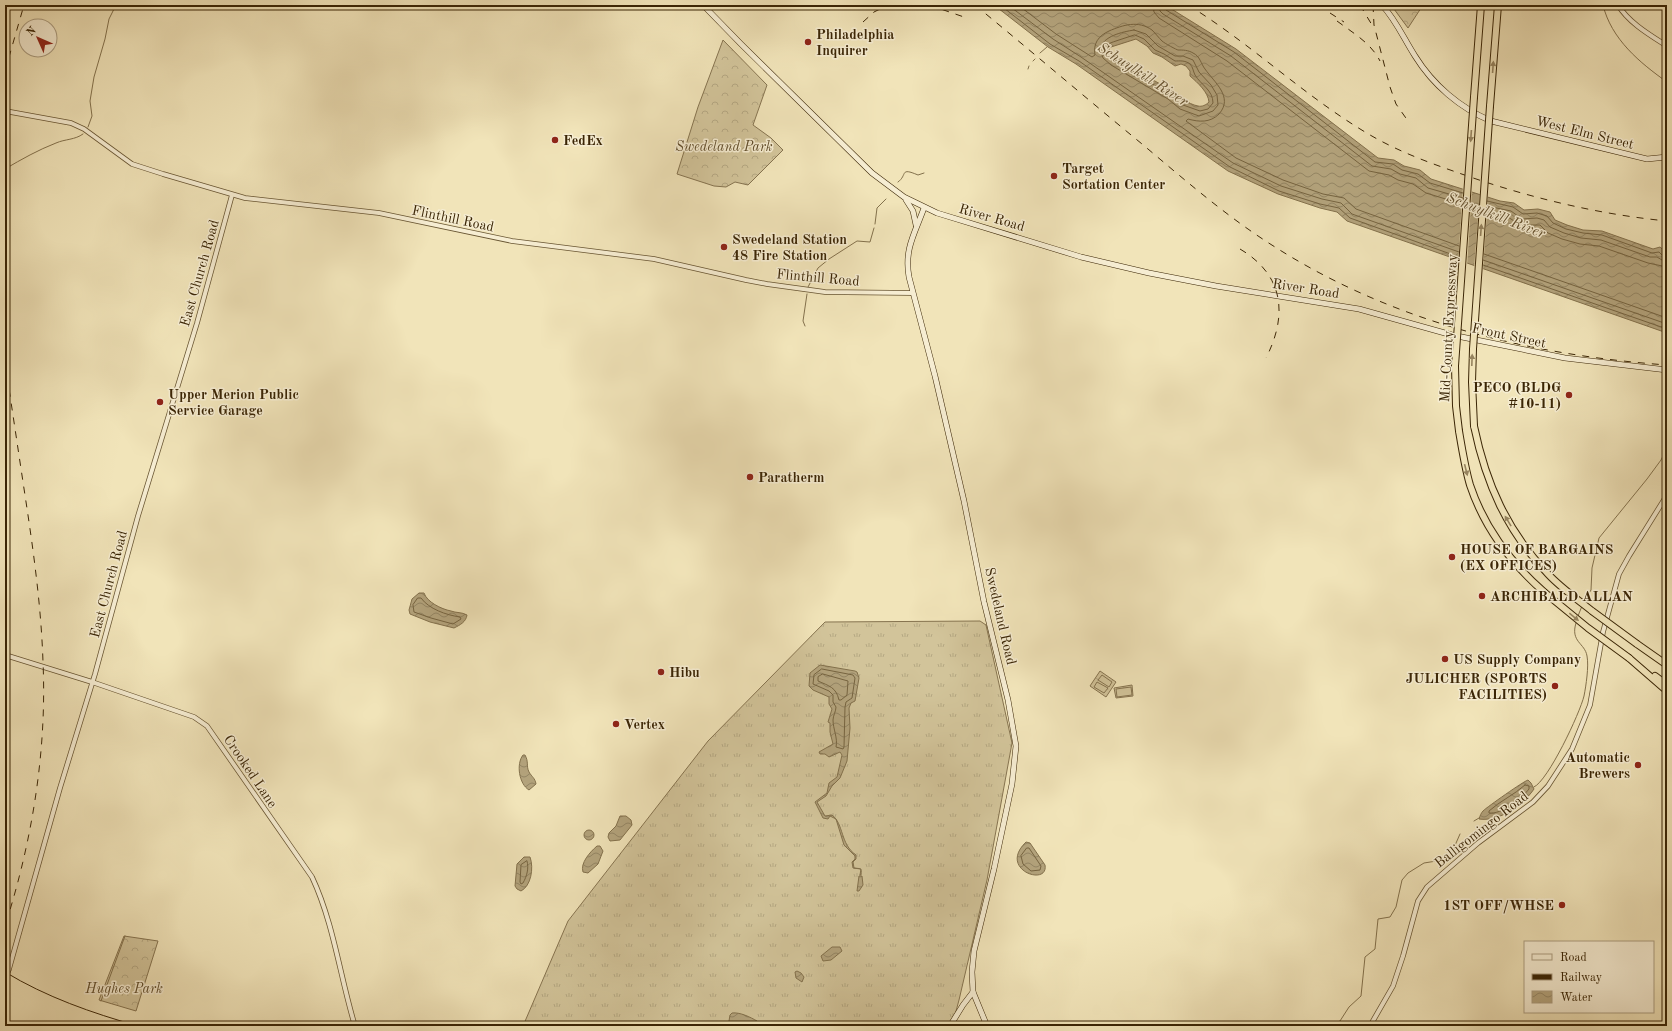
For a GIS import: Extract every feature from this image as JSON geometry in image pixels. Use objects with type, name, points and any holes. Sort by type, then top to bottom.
[{"type":"highway","name":"Mid-County Expressway","points":[[1481,5],[1455,366],[1456,406],[1459,432],[1470,486],[1488,525],[1521,570],[1544,592],[1588,628],[1667,685]]},
{"type":"highway","name":"Mid-County Expressway","points":[[1498,5],[1473,349],[1472,389],[1474,426],[1485,471],[1496,498],[1520,540],[1548,575],[1602,619],[1667,665]]},
{"type":"highway","points":[[1629,658],[1667,691]]},
{"type":"main road","name":"River Road","points":[[703,5],[866,168],[884,184],[924,208],[1081,257],[1148,274],[1349,307]]},
{"type":"main road","name":"West Elm Street","points":[[1382,5],[1388,12],[1416,58],[1437,84],[1462,106],[1479,116],[1498,123],[1647,159],[1667,157]]},
{"type":"main road","points":[[904,197],[914,211],[916,228]]},
{"type":"main road","name":"Swedeland Road","points":[[924,208],[910,243],[908,271],[935,376],[964,501],[984,602],[1008,700],[1016,746],[1015,766],[1011,791],[974,951],[972,972],[973,992],[987,1026]]},
{"type":"main road","name":"Front Street","points":[[1349,307],[1457,336],[1565,358],[1667,370]]},
{"type":"main road","points":[[950,1026],[973,992]]},
{"type":"street","points":[[1618,5],[1640,28],[1667,46]]},
{"type":"street","name":"Flinthill Road","points":[[5,110],[71,122],[84,129],[132,164],[232,195],[261,200],[379,213],[512,241],[651,258],[767,284],[825,292],[913,293]]},
{"type":"street","name":"East Church Road","points":[[5,979],[92,682],[138,516],[197,323],[232,195]]},
{"type":"street","name":"Balligomingo Road","points":[[1370,1026],[1392,986],[1403,956],[1418,901],[1427,887],[1478,843],[1526,809],[1548,786],[1572,749],[1590,705],[1603,632],[1619,574],[1667,495]]},
{"type":"street","name":"Crooked Lane","points":[[5,655],[92,682],[194,717],[204,723],[212,732],[240,775],[312,877],[326,913],[356,1026]]},
{"type":"green space","points":[[1397,5],[1423,5],[1408,28],[1394,9]]},
{"type":"green space","name":"Swedeland Park","points":[[723,40],[767,85],[753,125],[771,138],[783,150],[748,185],[735,182],[726,187],[714,186],[677,174],[698,107]]},
{"type":"green space","points":[[980,621],[986,625],[1012,743],[987,880],[952,1026],[523,1026],[568,921],[708,741],[825,622]]},
{"type":"green space","points":[[1100,671],[1116,682],[1106,697],[1090,686]]},
{"type":"green space","points":[[1102,675],[1112,682],[1109,687],[1098,680]]},
{"type":"green space","points":[[1097,682],[1108,688],[1104,693],[1094,687]]},
{"type":"green space","points":[[1132,685],[1133,696],[1116,698],[1114,688]]},
{"type":"green space","points":[[1131,687],[1132,695],[1117,697],[1116,689]]},
{"type":"green space","name":"Hughes Park","points":[[124,936],[158,941],[136,1011],[99,1000]]},
{"type":"water","name":"Schuylkill River","points":[[994,5],[1165,5],[1236,49],[1378,158],[1394,160],[1404,166],[1420,170],[1431,179],[1500,201],[1514,203],[1524,210],[1538,209],[1550,212],[1555,220],[1567,225],[1583,230],[1602,231],[1653,249],[1660,247],[1667,253],[1667,333],[1347,221],[1337,212],[1278,194],[1228,171],[1076,64],[1048,47]],"holes":[[[1136,39],[1147,46],[1153,53],[1175,66],[1181,64],[1186,66],[1190,71],[1190,76],[1205,91],[1209,102],[1201,106],[1187,102],[1172,91],[1125,63],[1111,53],[1109,49]]]},
{"type":"water","points":[[419,593],[424,593],[431,602],[439,607],[467,615],[465,620],[454,628],[430,622],[410,614],[409,610],[412,599]]},
{"type":"water","points":[[820,665],[855,671],[857,672],[859,678],[855,701],[851,703],[849,708],[850,728],[847,761],[840,778],[832,786],[826,796],[817,802],[825,816],[832,815],[836,819],[830,816],[828,819],[823,818],[815,802],[827,793],[829,783],[837,777],[842,755],[840,752],[829,757],[825,754],[820,754],[819,752],[833,744],[830,732],[830,723],[828,722],[832,709],[829,704],[829,697],[813,690],[809,686],[810,673]]},
{"type":"water","points":[[523,755],[526,757],[528,770],[536,784],[529,790],[523,783],[520,774],[519,768]]},
{"type":"water","points":[[1528,780],[1534,789],[1524,801],[1503,815],[1495,818],[1479,819],[1486,809]]},
{"type":"water","points":[[620,816],[626,816],[631,820],[632,825],[620,840],[610,841],[608,837],[609,833],[616,826]]},
{"type":"water","points":[[836,819],[847,845],[856,855],[856,859],[853,862],[854,868],[860,869],[853,868],[852,862],[855,859],[855,856],[844,845]]},
{"type":"water","points":[[587,830],[591,830],[593,831],[593,839],[587,840],[584,837],[584,833]]},
{"type":"water","points":[[1026,842],[1030,843],[1045,865],[1044,871],[1040,875],[1033,875],[1026,872],[1020,867],[1017,860],[1019,852]]},
{"type":"water","points":[[597,846],[600,846],[603,851],[598,864],[588,873],[583,872],[582,869],[584,861]]},
{"type":"water","points":[[524,857],[530,857],[532,871],[527,885],[521,891],[515,886],[517,864]]},
{"type":"water","points":[[859,876],[862,876],[863,885],[859,891],[857,891]]},
{"type":"water","points":[[832,947],[840,947],[842,951],[831,960],[823,961],[821,956]]},
{"type":"water","points":[[797,971],[804,977],[802,982],[796,978],[795,972]]},
{"type":"water","points":[[732,1013],[742,1014],[754,1019],[757,1021],[756,1026],[731,1024],[729,1021]]},
{"type":"pier","points":[[1463,186],[1472,189],[1467,266],[1458,264]]},
{"type":"pier","points":[[1480,192],[1488,195],[1483,271],[1474,269]]},
{"type":"waterway","points":[[88,127],[92,116],[90,101],[94,77],[109,19],[116,5]]},
{"type":"waterway","points":[[1603,5],[1613,29],[1628,49],[1647,67],[1667,82]]},
{"type":"waterway","points":[[1040,53],[1047,47]]},
{"type":"waterway","points":[[5,169],[43,149],[83,134]]},
{"type":"waterway","points":[[898,182],[906,172],[918,175],[924,173]]},
{"type":"waterway","points":[[875,224],[877,208],[886,199]]},
{"type":"waterway","points":[[808,287],[818,268],[829,259],[857,241],[870,242],[874,228]]},
{"type":"waterway","points":[[805,326],[803,321],[807,294]]},
{"type":"waterway","points":[[1584,601],[1591,590],[1592,568],[1599,538],[1647,479],[1661,460],[1667,448]]},
{"type":"waterway","points":[[1578,616],[1582,606]]},
{"type":"waterway","points":[[1534,787],[1547,773],[1563,746],[1584,696],[1588,660],[1584,648],[1576,638],[1576,623]]},
{"type":"waterway","points":[[1474,821],[1479,818]]},
{"type":"waterway","points":[[1329,1026],[1340,1021],[1349,1007],[1361,996],[1365,957],[1375,949],[1378,919],[1390,917],[1396,907],[1402,880],[1408,873],[1424,863],[1449,859],[1460,834]]},
{"type":"waterway","points":[[101,1001],[125,936]]},
{"type":"tram line","points":[[5,972],[53,997],[70,1004],[138,1026]]},
{"type":"railway","points":[[5,71],[24,5]]},
{"type":"railway","points":[[863,22],[874,12],[888,5]]},
{"type":"railway","points":[[929,5],[964,17]]},
{"type":"railway","points":[[975,5],[1223,211],[1275,247],[1320,273],[1367,296],[1414,315],[1513,343],[1564,353],[1667,365]]},
{"type":"railway","points":[[1188,5],[1211,20],[1342,117],[1365,132],[1398,149],[1481,181],[1533,196],[1586,209],[1667,221]]},
{"type":"railway","points":[[1360,5],[1372,25]]},
{"type":"railway","points":[[1373,5],[1374,25],[1390,87],[1396,104],[1408,121]]},
{"type":"railway","points":[[1330,13],[1344,22]]},
{"type":"railway","points":[[1337,21],[1367,44],[1380,61]]},
{"type":"railway","points":[[1240,249],[1255,259],[1266,271],[1278,297],[1279,311],[1277,326],[1273,342],[1266,358]]},
{"type":"railway","points":[[5,362],[36,571],[42,639],[44,695],[43,729],[36,796],[23,862],[5,926]]},
{"type":"place","name":"Philadelphia Inquirer","points":[[808,42]]},
{"type":"place","name":"FedEx","points":[[555,140]]},
{"type":"place","name":"Target Sortation Center","points":[[1054,176]]},
{"type":"place","name":"Swedeland Station 48 Fire Station","points":[[724,247]]},
{"type":"place","name":"PECO (BLDG #10-11)","points":[[1569,395]]},
{"type":"place","name":"Upper Merion Public Service Garage","points":[[160,402]]},
{"type":"place","name":"Paratherm","points":[[750,477]]},
{"type":"place","name":"HOUSE OF BARGAINS (EX OFFICES)","points":[[1452,557]]},
{"type":"place","name":"ARCHIBALD ALLAN","points":[[1482,596]]},
{"type":"place","name":"US Supply Company","points":[[1445,659]]},
{"type":"place","name":"Hibu","points":[[661,672]]},
{"type":"place","name":"JULICHER (SPORTS FACILITIES)","points":[[1555,686]]},
{"type":"place","name":"Vertex","points":[[616,724]]},
{"type":"place","name":"Automatic Brewers","points":[[1638,765]]},
{"type":"place","name":"1ST OFF/WHSE","points":[[1562,905]]}]
